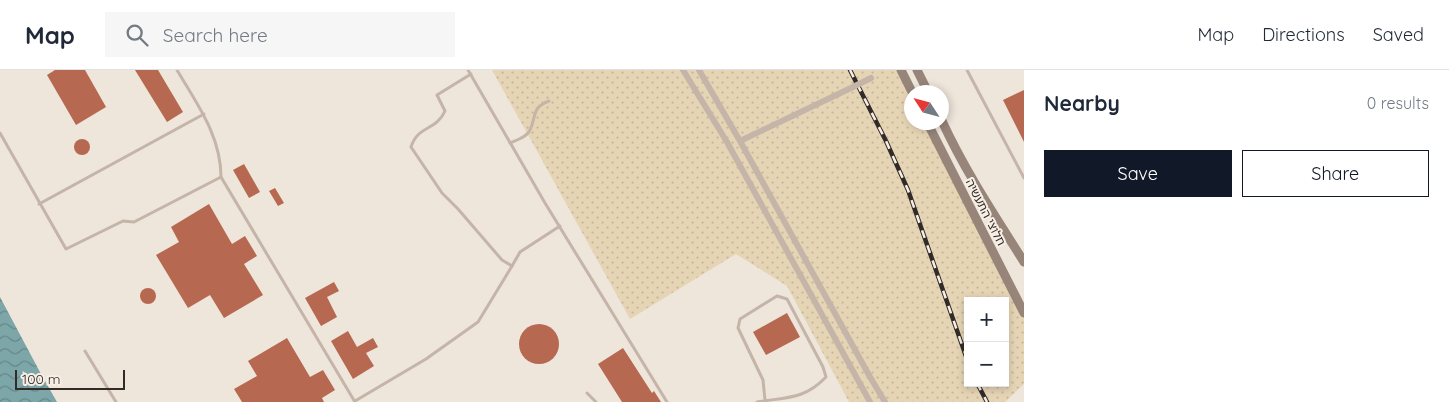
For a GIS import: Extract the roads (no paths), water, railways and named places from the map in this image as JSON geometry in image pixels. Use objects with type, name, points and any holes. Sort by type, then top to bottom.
[{"type":"street","points":[[683,70],[727,142],[870,402]]},
{"type":"street","points":[[699,70],[885,402]]},
{"type":"street","points":[[901,70],[908,85]]},
{"type":"street","points":[[917,70],[924,85]]},
{"type":"street","points":[[740,141],[871,78]]},
{"type":"street","name":"חלוצי התעשיה","points":[[931,130],[1024,313]]},
{"type":"street","name":"חלוצי התעשיה","points":[[946,130],[984,199],[1024,262]]},
{"type":"lane","points":[[177,70],[208,121],[221,159],[220,177],[355,402],[426,359],[478,322],[520,252],[560,226]]},
{"type":"lane","points":[[468,70],[510,143],[667,402]]},
{"type":"lane","points":[[967,70],[1024,178]]},
{"type":"lane","points":[[471,74],[437,95],[445,111],[441,120],[415,136],[411,147],[442,193],[502,260],[512,266]]},
{"type":"lane","points":[[510,143],[530,131],[534,114],[540,104],[550,101]]},
{"type":"lane","points":[[39,204],[204,114]]},
{"type":"lane","points":[[0,133],[66,249],[123,221],[134,222],[220,177]]},
{"type":"lane","points":[[757,402],[794,398],[810,390],[826,377],[823,367],[787,299],[777,296],[740,319],[738,328],[763,380],[765,400]]},
{"type":"lane","points":[[85,351],[116,402]]},
{"type":"lane","points":[[587,393],[596,402]]},
{"type":"water","points":[[0,297],[41,374],[57,402],[0,402]]},
{"type":"railway","points":[[850,70],[886,141],[908,190],[964,351]]},
{"type":"railway","points":[[979,387],[987,402]]}]
